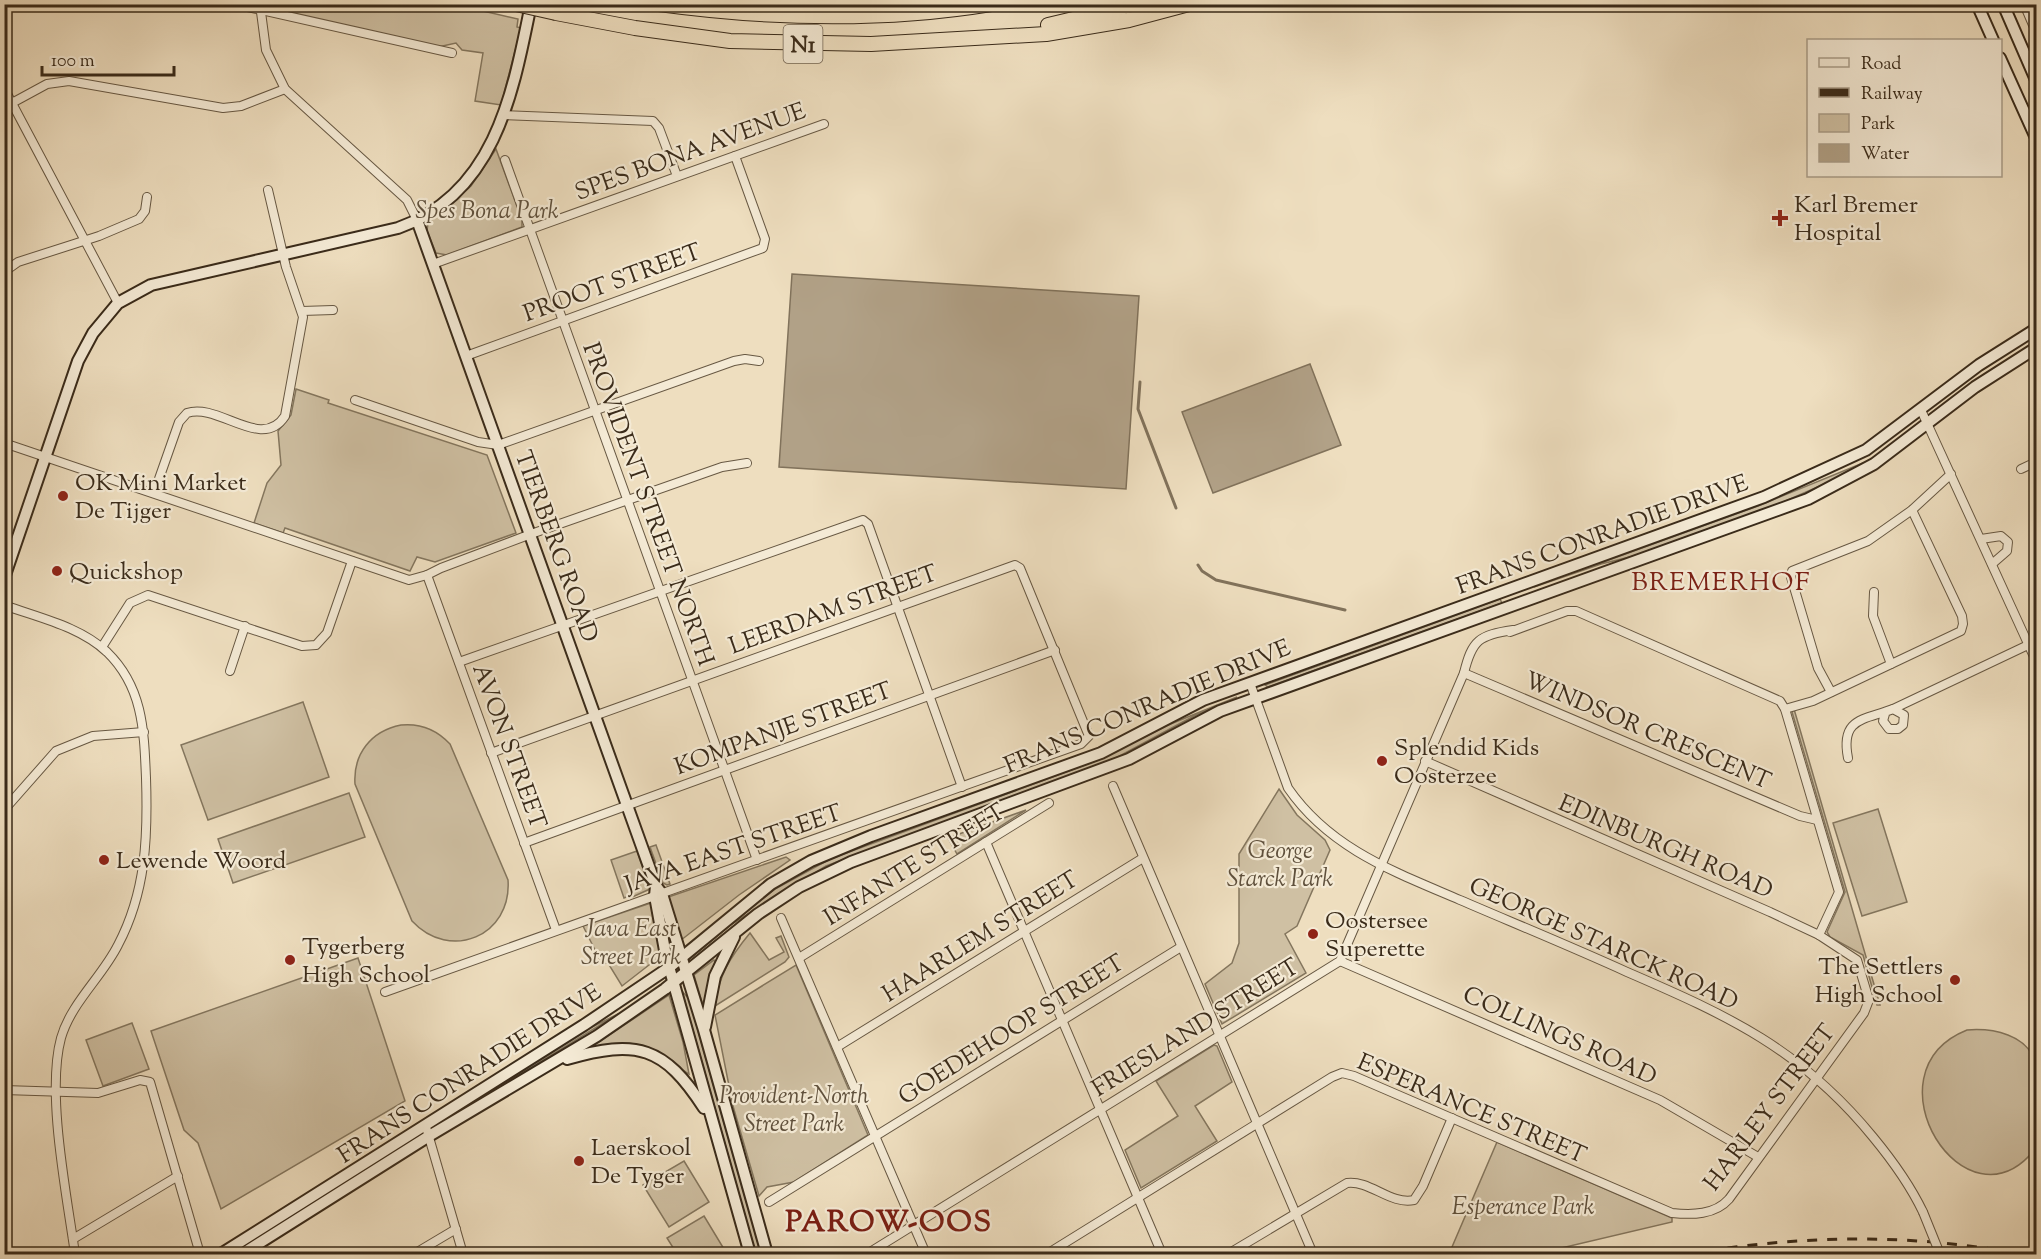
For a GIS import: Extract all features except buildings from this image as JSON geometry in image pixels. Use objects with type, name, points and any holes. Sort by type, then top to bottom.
[{"type":"highway","name":"N1","points":[[516,4],[556,14],[635,28],[730,41],[822,45],[923,42],[1054,24],[1137,4]]},
{"type":"highway","name":"N1","points":[[659,4],[732,14],[835,17],[914,14],[991,4]]},
{"type":"highway","points":[[923,42],[1046,34],[1118,22],[1189,4]]},
{"type":"main road","points":[[4,578],[82,351],[98,325],[118,303],[160,281],[394,228],[417,220],[452,196],[472,176],[492,145],[503,115],[531,4]]},
{"type":"main road","points":[[1977,4],[1993,39]]},
{"type":"main road","points":[[2002,4],[2037,80]]},
{"type":"main road","points":[[2002,60],[2037,138]]},
{"type":"main road","name":"TIERBERG ROAD","points":[[417,220],[682,957],[767,1254]]},
{"type":"main road","name":"FRANS CONRADIE DRIVE","points":[[242,1254],[670,967],[771,884],[819,857],[1101,753],[1203,700],[1764,497],[1866,450],[1979,365],[2037,329]]},
{"type":"main road","name":"FRANS CONRADIE DRIVE","points":[[221,1254],[427,1132],[554,1063],[686,974],[777,900],[834,869],[1118,764],[1203,719],[1255,698],[1808,499],[1857,475],[2000,369],[2037,348]]},
{"type":"main road","name":"TIERBERG ROAD","points":[[658,892],[670,967],[750,1254]]},
{"type":"main road","points":[[704,1030],[715,976],[737,931]]},
{"type":"main road","points":[[554,1063],[611,1048],[628,1048],[648,1053],[672,1066],[682,1076],[712,1121]]},
{"type":"street","points":[[234,4],[261,12],[452,53]]},
{"type":"street","points":[[2024,4],[2037,32]]},
{"type":"street","points":[[261,12],[266,50],[285,89],[406,200],[417,220]]},
{"type":"street","points":[[12,103],[47,84],[63,81],[86,82],[223,108],[241,106],[285,89]]},
{"type":"street","points":[[4,88],[118,303]]},
{"type":"street","points":[[503,115],[653,121],[659,128],[677,176]]},
{"type":"street","name":"SPES BONA AVENUE","points":[[433,264],[824,124]]},
{"type":"street","name":"PROOT STREET","points":[[466,356],[765,246],[765,239],[735,156]]},
{"type":"street","name":"PROVIDENT STREET NORTH","points":[[505,160],[757,860]]},
{"type":"street","points":[[154,493],[179,422],[187,413],[207,412],[263,430],[280,424],[288,406],[302,311],[282,252],[268,190]]},
{"type":"street","points":[[4,272],[18,262],[86,240],[139,219],[146,211],[147,197]]},
{"type":"street","points":[[302,311],[333,310]]},
{"type":"street","points":[[355,400],[477,442],[498,444],[734,361],[745,359],[759,361]]},
{"type":"street","points":[[1921,410],[2037,661]]},
{"type":"street","points":[[4,443],[406,579],[427,575],[531,534],[722,466],[747,463]]},
{"type":"street","points":[[2021,469],[2037,462]]},
{"type":"street","points":[[1831,692],[1818,668],[1791,574],[1796,567],[1868,541],[1912,510],[1951,474]]},
{"type":"street","points":[[1785,709],[1813,701],[1955,634],[1963,624],[1912,510]]},
{"type":"street","points":[[459,662],[863,520],[868,524],[962,787]]},
{"type":"street","points":[[1981,539],[2001,536],[2008,542],[2007,552],[1992,564]]},
{"type":"street","points":[[102,647],[127,607],[144,596],[157,597],[302,646],[320,643],[327,633],[352,561]]},
{"type":"street","name":"LEERDAM STREET","points":[[491,753],[1013,565],[1019,566],[1055,650]]},
{"type":"street","name":"AVON STREET","points":[[427,575],[556,930]]},
{"type":"street","points":[[1874,592],[1873,616],[1891,664]]},
{"type":"street","points":[[4,604],[79,633],[102,647],[121,668],[135,692],[144,732],[148,821],[141,886],[118,947],[80,1001],[63,1034],[57,1091],[75,1254]]},
{"type":"street","points":[[1340,961],[1379,865],[1465,670],[1479,645],[1567,611],[1579,612],[1775,698],[1785,709],[1839,892],[1819,935]]},
{"type":"street","points":[[230,671],[245,626]]},
{"type":"street","points":[[1848,758],[1846,737],[1851,726],[1871,715],[1885,714],[2028,645]]},
{"type":"street","name":"KOMPANJE STREET","points":[[524,843],[1055,650]]},
{"type":"street","name":"JAVA EAST STREET","points":[[386,992],[658,892],[757,860],[1081,744],[1089,736],[1055,650]]},
{"type":"street","name":"WINDSOR CRESCENT","points":[[1465,670],[1800,816],[1817,820]]},
{"type":"street","name":"GEORGE STARCK ROAD","points":[[1250,683],[1278,767],[1299,803],[1335,839],[1379,865],[1708,1007],[1765,1039],[1818,1077],[1838,1095],[1883,1149],[1908,1184],[1923,1212],[1940,1254]]},
{"type":"street","points":[[1885,714],[1884,724],[1889,729],[1895,730],[1903,725],[1902,712],[1910,700]]},
{"type":"street","points":[[1893,709],[1902,712]]},
{"type":"street","points":[[4,810],[46,759],[61,748],[93,736],[144,732]]},
{"type":"street","name":"EDINBURGH ROAD","points":[[1425,761],[1819,935],[1855,958]]},
{"type":"street","points":[[1113,786],[1313,1254]]},
{"type":"street","name":"INFANTE STREET","points":[[799,958],[1049,803]]},
{"type":"street","points":[[986,842],[1162,1254]]},
{"type":"street","name":"HAARLEM STREET","points":[[837,1047],[1143,858]]},
{"type":"street","points":[[781,918],[926,1254]]},
{"type":"street","name":"GOEDEHOOP STREET","points":[[769,1202],[1181,947]]},
{"type":"street","name":"HARLEY STREET","points":[[1711,1211],[1726,1202],[1868,1006],[1866,989],[1855,958]]},
{"type":"street","name":"FRIESLAND STREET","points":[[867,1254],[1340,961]]},
{"type":"street","name":"COLLINGS ROAD","points":[[1340,961],[1660,1100],[1758,1157]]},
{"type":"street","name":"ESPERANCE STREET","points":[[1047,1254],[1342,1073],[1354,1076],[1672,1213],[1711,1211]]},
{"type":"street","points":[[4,1090],[98,1093],[140,1080],[148,1080],[153,1085],[200,1254]]},
{"type":"street","points":[[1228,1254],[1340,1185],[1353,1182],[1397,1199],[1414,1200],[1423,1186],[1452,1118]]},
{"type":"street","points":[[427,1132],[463,1254]]},
{"type":"street","points":[[73,1239],[178,1176]]},
{"type":"street","points":[[414,1254],[456,1229]]},
{"type":"green space","points":[[249,5],[457,5],[518,19],[517,27],[521,28],[501,105],[475,101],[483,53],[462,50],[456,43],[438,47]]},
{"type":"green space","name":"Spes Bona Park","points":[[496,149],[522,220],[522,227],[447,255],[436,253],[427,231],[428,223],[471,186]]},
{"type":"green space","points":[[296,389],[329,400],[328,403],[487,455],[516,533],[435,562],[417,557],[410,571],[285,528],[283,533],[254,523],[267,483],[281,465],[278,431],[291,415]]},
{"type":"green space","points":[[1863,463],[1829,482],[1781,503],[1634,556],[1601,564],[1534,587],[1758,506]]},
{"type":"green space","points":[[1500,599],[1502,603],[1268,687],[1265,685]]},
{"type":"green space","points":[[1237,697],[1194,716],[1114,759],[826,866],[727,927],[775,889],[830,859],[1101,759],[1168,725]]},
{"type":"green space","points":[[303,702],[329,777],[208,820],[181,745]]},
{"type":"green space","points":[[1794,709],[1880,1005],[1877,1005],[1863,955],[1830,937],[1827,932],[1845,892],[1792,712]]},
{"type":"green space","points":[[401,725],[428,728],[450,744],[508,880],[507,900],[500,916],[476,937],[460,941],[444,940],[427,933],[412,921],[355,784],[357,763],[366,746],[381,733]]},
{"type":"green space","name":"George Starck Park","points":[[1279,789],[1297,815],[1325,840],[1330,850],[1297,926],[1285,934],[1306,973],[1222,1024],[1205,984],[1232,963],[1239,943],[1239,854]]},
{"type":"green space","points":[[349,793],[365,837],[233,883],[218,839]]},
{"type":"green space","points":[[1878,809],[1907,902],[1862,916],[1833,823]]},
{"type":"green space","points":[[1026,810],[957,854],[948,838]]},
{"type":"green space","points":[[656,845],[670,884],[667,885],[663,883],[650,847]]},
{"type":"green space","points":[[637,851],[650,889],[630,898],[629,896],[624,898],[611,860]]},
{"type":"green space","name":"Java East Street Park","points":[[786,857],[790,860],[739,895],[622,986],[608,963],[602,964],[583,926]]},
{"type":"green space","points":[[750,933],[769,960],[784,952],[776,938],[781,936],[789,957],[785,962],[715,1006],[719,985],[726,967]]},
{"type":"green space","points":[[358,958],[405,1101],[221,1209],[198,1143],[184,1130],[151,1031]]},
{"type":"green space","points":[[714,960],[715,962],[704,1009],[694,975]]},
{"type":"green space","name":"Provident-North Street Park","points":[[796,965],[868,1135],[794,1182],[767,1187],[759,1196],[733,1106],[715,1015]]},
{"type":"green space","points":[[682,991],[689,999],[761,1254],[756,1254]]},
{"type":"green space","points":[[669,995],[683,1042],[689,1074],[641,1045],[621,1043],[593,1046]]},
{"type":"green space","points":[[618,1014],[463,1109],[582,1032]]},
{"type":"green space","points":[[132,1023],[149,1069],[103,1086],[86,1040]]},
{"type":"green space","points":[[1967,1030],[1987,1030],[2008,1035],[2025,1046],[2032,1054],[2036,1064],[2038,1093],[2036,1148],[2009,1170],[1981,1173],[1956,1161],[1936,1139],[1924,1110],[1924,1079],[1937,1051]]},
{"type":"green space","points":[[1214,1045],[1217,1046],[1232,1082],[1195,1106],[1217,1141],[1141,1188],[1125,1150],[1178,1116],[1156,1081]]},
{"type":"green space","name":"Esperance Park","points":[[1497,1142],[1672,1218],[1672,1222],[1536,1254],[1449,1254]]},
{"type":"green space","points":[[684,1161],[709,1202],[669,1227],[643,1185]]},
{"type":"green space","points":[[704,1216],[727,1254],[677,1254],[667,1238]]},
{"type":"water","points":[[792,274],[1139,296],[1126,489],[779,467]]},
{"type":"water","points":[[1310,364],[1341,445],[1213,493],[1182,412]]},
{"type":"waterway","points":[[1140,382],[1138,409],[1176,508]]},
{"type":"waterway","points":[[1198,565],[1202,571],[1216,580],[1345,610]]},
{"type":"railway","points":[[1688,1254],[1771,1243],[1854,1239],[1937,1242],[2020,1254]]},
{"type":"railway","points":[[1792,1250],[1909,1250],[1956,1254]]},
{"type":"place","name":"Karl Bremer Hospital","points":[[1780,218]]},
{"type":"place","name":"OK Mini Market De Tijger","points":[[63,496]]},
{"type":"place","name":"Quickshop","points":[[57,571]]},
{"type":"place","name":"Splendid Kids Oosterzee","points":[[1382,761]]},
{"type":"place","name":"Lewende Woord","points":[[104,860]]},
{"type":"place","name":"Oostersee Superette","points":[[1313,934]]},
{"type":"place","name":"Tygerberg High School","points":[[290,960]]},
{"type":"place","name":"The Settlers High School","points":[[1955,980]]},
{"type":"place","name":"Laerskool De Tyger","points":[[579,1161]]},
{"type":"district","name":"BREMERHOF","points":[[1721,581]]},
{"type":"district","name":"PAROW-OOS","points":[[889,1221]]}]
